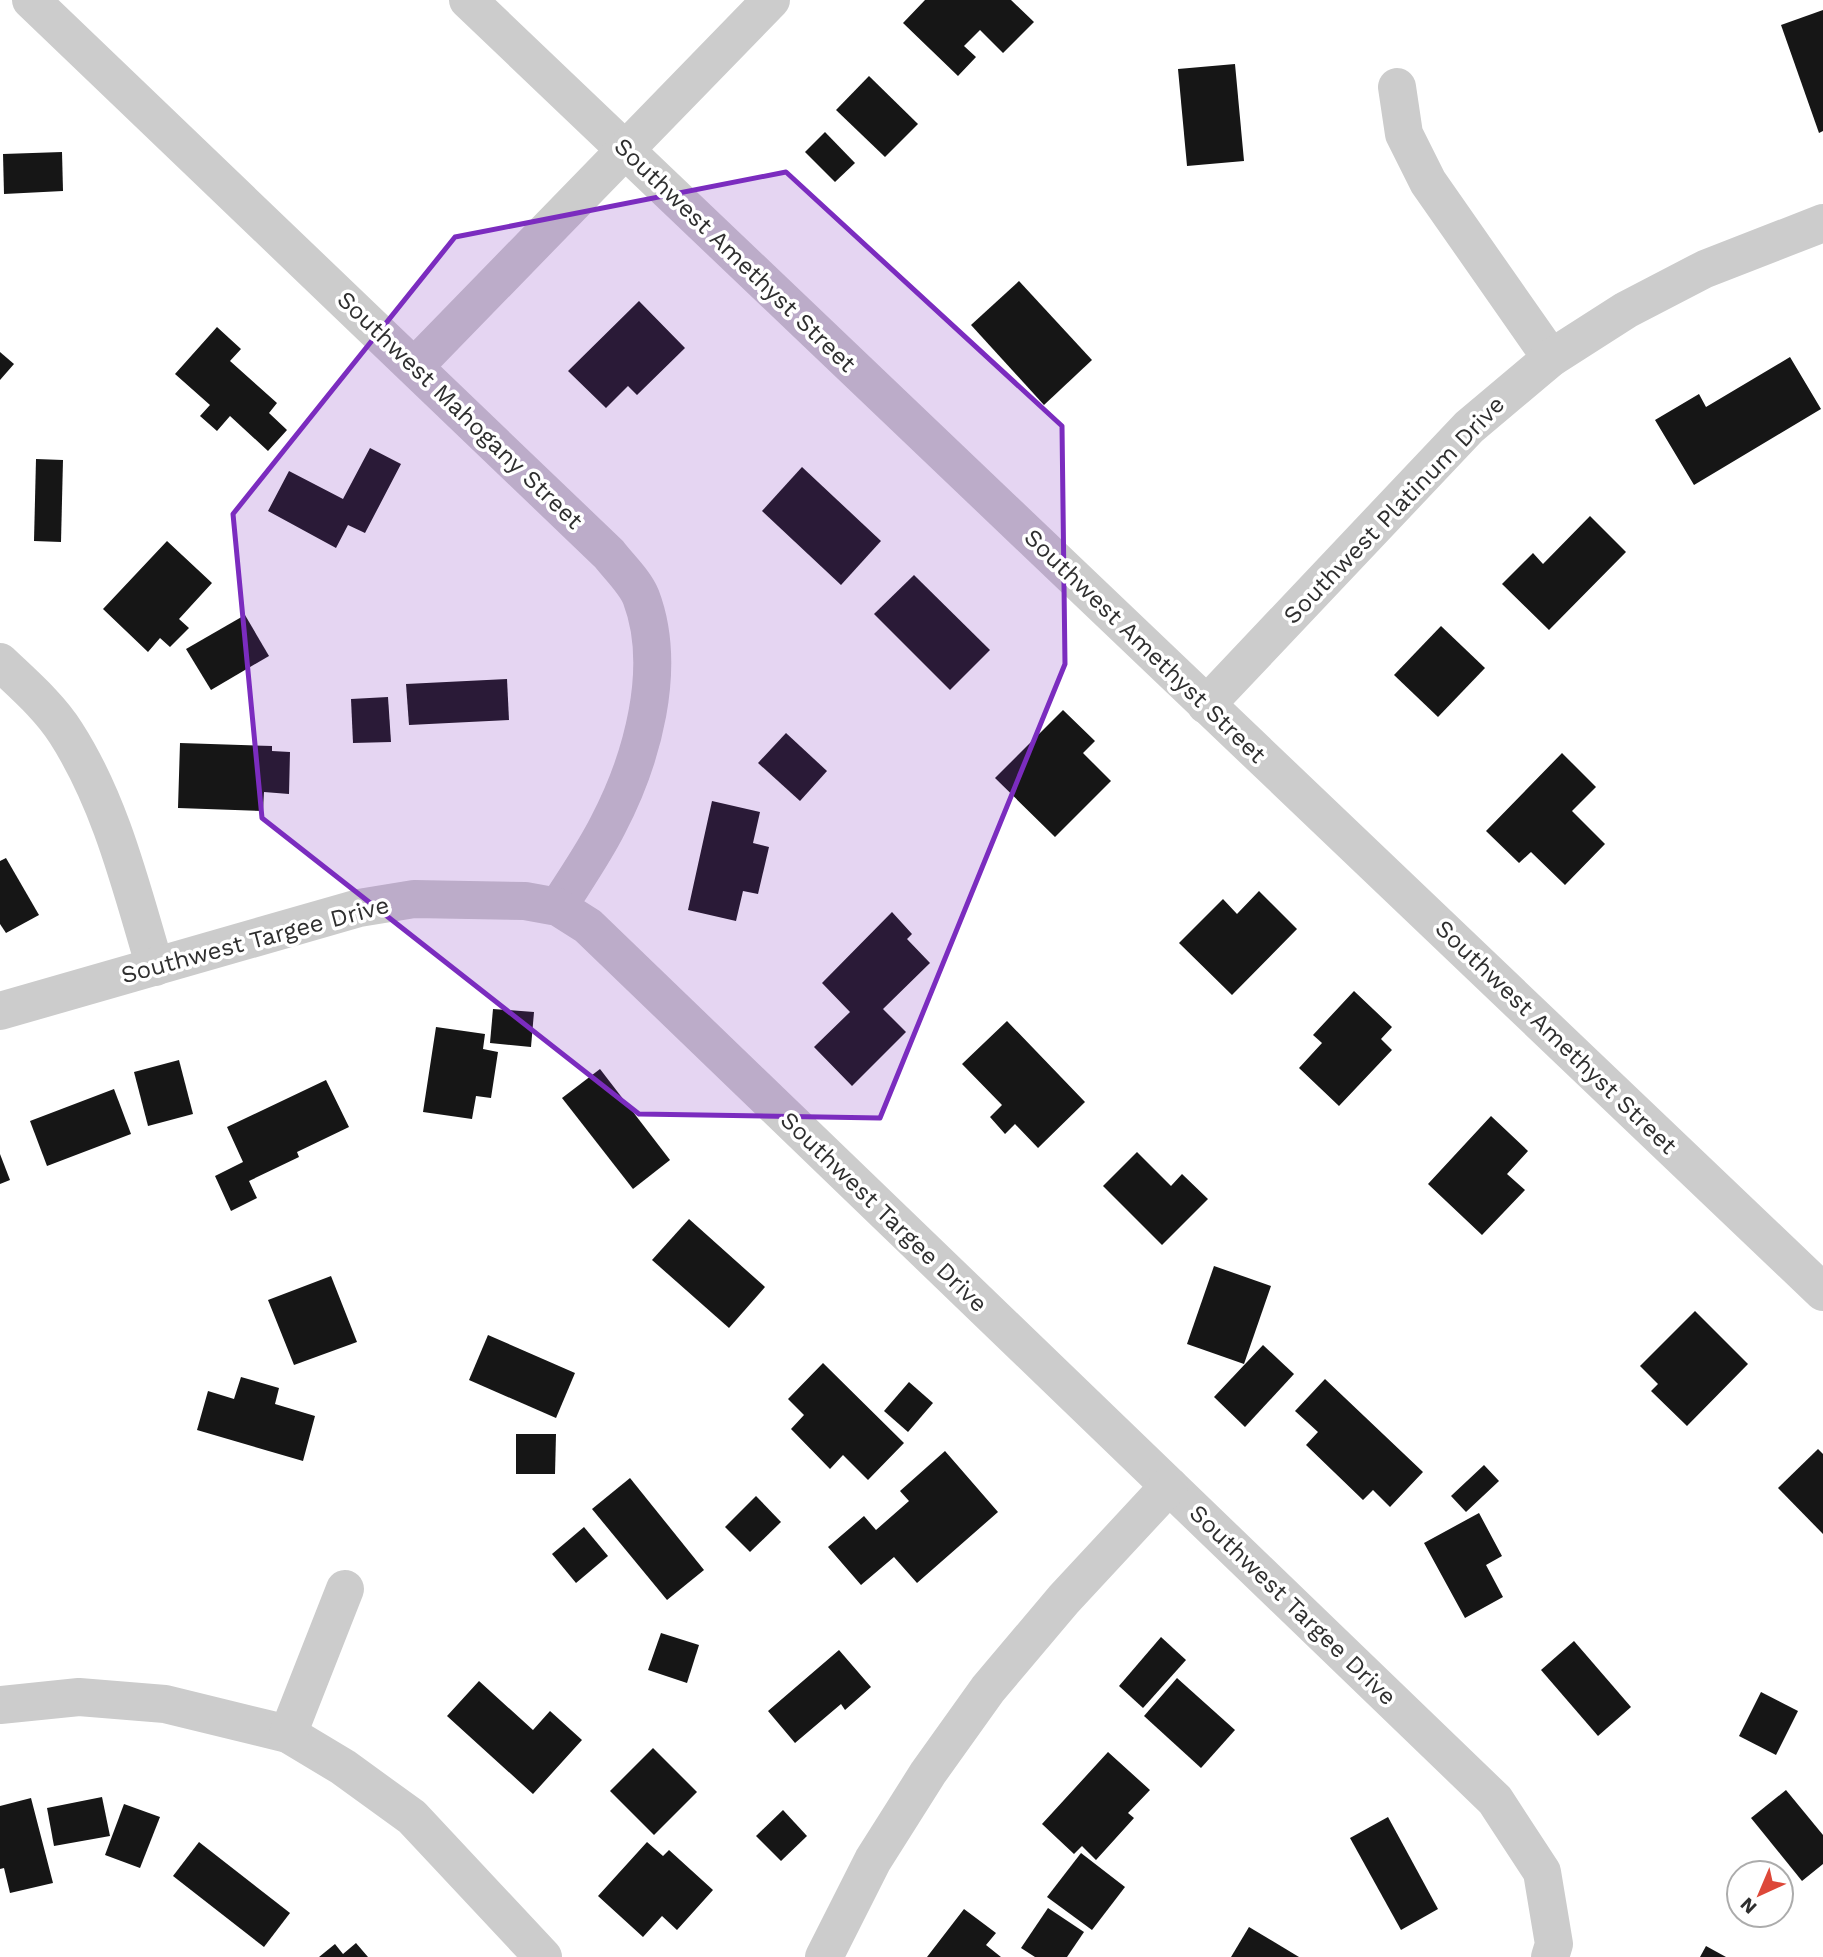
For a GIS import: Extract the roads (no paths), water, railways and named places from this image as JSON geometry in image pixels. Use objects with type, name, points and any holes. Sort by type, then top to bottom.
[{"type":"street","name":"Southwest Mahogany Street","points":[[31,0],[609,554],[640,595],[653,646],[651,700],[628,780],[608,825],[558,907]]},
{"type":"street","name":"Southwest Amethyst Street","points":[[468,0],[1823,1292]]},
{"type":"street","points":[[415,366],[771,0]]},
{"type":"street","points":[[1397,87],[1404,134],[1428,182],[1551,358]]},
{"type":"street","name":"Southwest Platinum Drive","points":[[1206,705],[1469,426],[1551,358],[1626,310],[1705,270],[1823,223]]},
{"type":"street","points":[[0,662],[65,731],[84,767],[117,841],[155,967]]},
{"type":"street","name":"Southwest Targee Drive","points":[[0,1011],[359,908],[414,899],[525,901],[558,907],[587,926],[1495,1800],[1542,1872],[1554,1944],[1550,1957]]},
{"type":"street","points":[[824,1957],[873,1860],[928,1773],[988,1689],[1064,1600],[1169,1486]]},
{"type":"street","points":[[288,1734],[345,1589]]},
{"type":"street","points":[[0,1705],[79,1697],[165,1704],[288,1734],[343,1767],[412,1817],[543,1957]]}]
